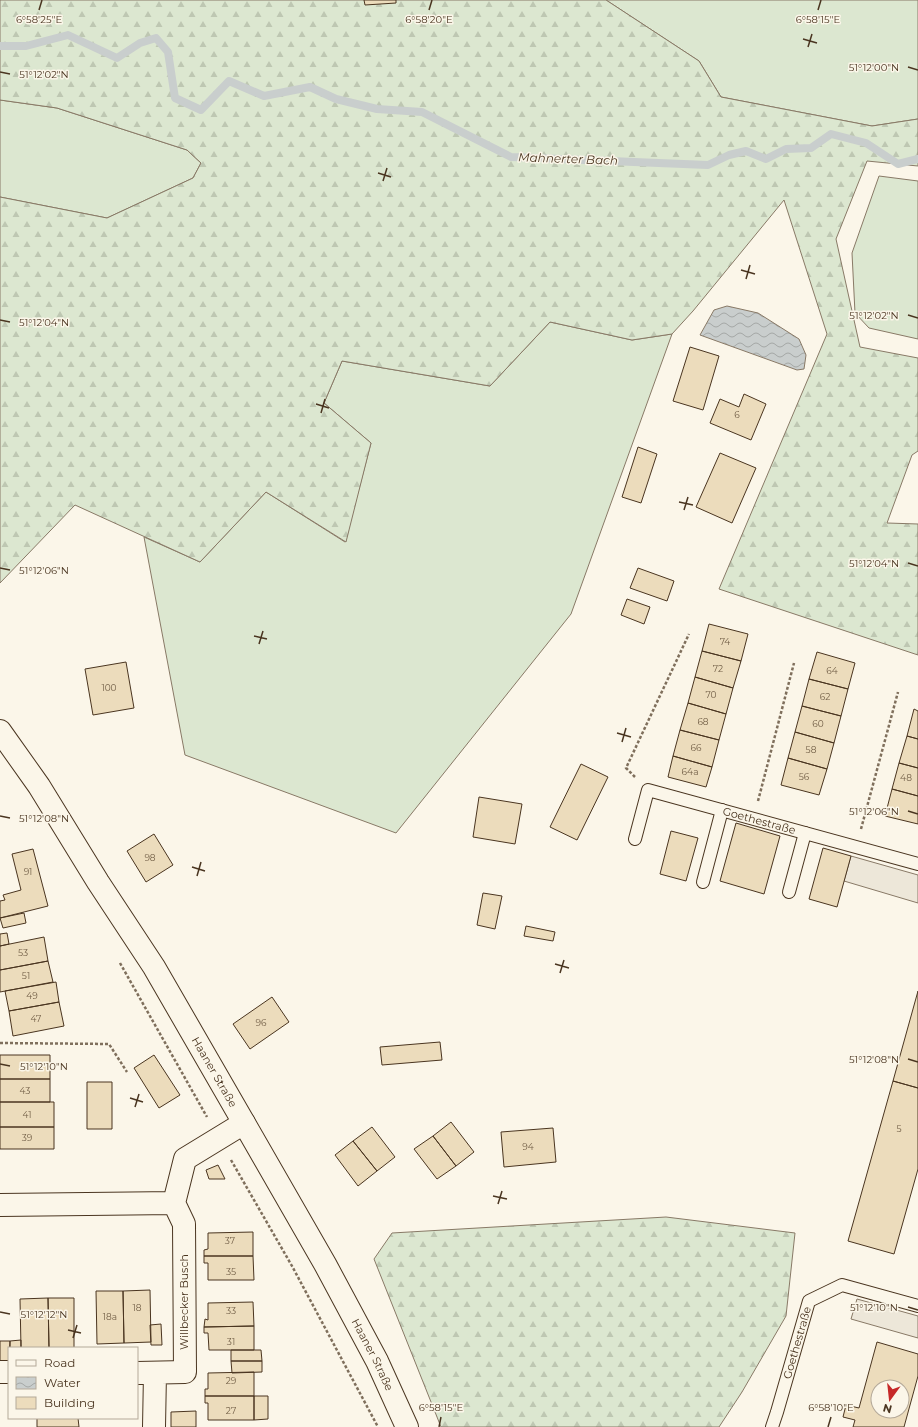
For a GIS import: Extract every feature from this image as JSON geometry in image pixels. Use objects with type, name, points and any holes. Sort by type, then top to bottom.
[{"type":"main road","name":"Haaner Straße","points":[[0,731],[39,786],[98,882],[154,967],[324,1264],[376,1361],[407,1427]]},
{"type":"main road","points":[[0,1204],[174,1203],[185,1159],[244,1122]]},
{"type":"main road","name":"Willbecker Busch","points":[[154,1427],[146,1373],[185,1372],[184,1224],[174,1203]]},
{"type":"lane","name":"Goethestraße","points":[[648,790],[918,864]]},
{"type":"lane","points":[[635,839],[648,790]]},
{"type":"lane","points":[[703,882],[722,810]]},
{"type":"lane","points":[[788,892],[805,833]]},
{"type":"lane","name":"Goethestraße","points":[[772,1427],[808,1301],[842,1285],[918,1306]]},
{"type":"path","points":[[648,790],[626,768],[689,634]]},
{"type":"path","points":[[753,819],[794,663]]},
{"type":"path","points":[[856,847],[898,692]]},
{"type":"path","points":[[116,957],[292,1266],[378,1427]]},
{"type":"path","points":[[0,1043],[109,1044],[127,1072]]},
{"type":"green space","points":[[0,0],[606,0],[699,61],[721,97],[872,126],[918,119],[918,166],[867,161],[836,239],[860,347],[918,358],[918,451],[912,455],[887,523],[918,524],[918,655],[719,589],[827,334],[784,200],[693,311],[672,334],[632,340],[550,322],[490,386],[342,361],[324,403],[371,443],[346,542],[266,492],[200,562],[75,505],[0,583],[0,197],[107,218],[193,178],[201,163],[187,150],[57,108],[0,100]]},
{"type":"green space","points":[[606,0],[918,0],[918,119],[872,126],[721,97],[699,61]]},
{"type":"green space","points":[[0,100],[57,108],[187,150],[201,163],[193,178],[107,218],[0,197]]},
{"type":"green space","points":[[879,176],[918,181],[918,339],[869,328],[855,313],[852,253]]},
{"type":"green space","points":[[550,322],[632,340],[672,334],[571,614],[396,833],[185,755],[144,537],[200,562],[266,492],[345,542],[371,443],[324,403],[342,361],[490,386]]},
{"type":"green space","points":[[666,1217],[795,1233],[786,1316],[742,1392],[719,1427],[441,1427],[374,1259],[392,1233]]},
{"type":"shaded area","points":[[851,856],[918,875],[918,903],[844,881]]},
{"type":"shaded area","points":[[857,1299],[918,1316],[918,1338],[851,1319]]},
{"type":"water","points":[[727,306],[758,313],[799,339],[806,355],[804,369],[797,370],[700,335],[714,310]]},
{"type":"building","points":[[364,0],[396,0],[396,3],[365,5]]},
{"type":"building","points":[[690,347],[719,356],[703,410],[673,401]]},
{"type":"building","points":[[744,394],[766,404],[751,440],[710,423],[720,399],[739,407]]},
{"type":"building","points":[[638,447],[657,454],[641,503],[622,497]]},
{"type":"building","points":[[720,453],[756,468],[732,523],[696,507]]},
{"type":"building","points":[[638,568],[674,581],[667,601],[630,588]]},
{"type":"building","points":[[627,599],[650,607],[644,624],[621,615]]},
{"type":"building","points":[[709,624],[748,634],[741,661],[702,651]]},
{"type":"building","points":[[702,651],[741,661],[733,688],[695,677]]},
{"type":"building","points":[[817,652],[855,663],[848,689],[809,679]]},
{"type":"building","points":[[126,662],[134,708],[93,715],[85,669]]},
{"type":"building","points":[[695,677],[733,688],[726,714],[688,703]]},
{"type":"building","points":[[809,679],[848,689],[841,716],[802,706]]},
{"type":"building","points":[[688,703],[726,714],[719,740],[680,730]]},
{"type":"building","points":[[802,706],[841,716],[834,743],[795,732]]},
{"type":"building","points":[[914,709],[918,711],[918,739],[907,736]]},
{"type":"building","points":[[680,730],[719,740],[712,767],[673,756]]},
{"type":"building","points":[[795,732],[834,743],[827,769],[788,758]]},
{"type":"building","points":[[907,736],[918,739],[918,768],[899,763]]},
{"type":"building","points":[[673,756],[712,767],[706,787],[668,777]]},
{"type":"building","points":[[788,758],[827,769],[819,795],[781,785]]},
{"type":"building","points":[[899,763],[918,768],[918,796],[892,789]]},
{"type":"building","points":[[581,764],[608,777],[577,840],[550,827]]},
{"type":"building","points":[[892,789],[918,796],[918,824],[885,816]]},
{"type":"building","points":[[479,797],[522,804],[515,844],[473,837]]},
{"type":"building","points":[[736,823],[780,836],[764,894],[720,881]]},
{"type":"building","points":[[671,831],[698,838],[686,881],[660,874]]},
{"type":"building","points":[[154,834],[173,865],[146,882],[127,851]]},
{"type":"building","points":[[823,848],[851,856],[837,907],[809,899]]},
{"type":"building","points":[[33,849],[48,906],[0,918],[0,901],[5,900],[3,895],[21,890],[12,854]]},
{"type":"building","points":[[483,893],[502,896],[495,929],[477,925]]},
{"type":"building","points":[[24,913],[26,923],[3,928],[0,918]]},
{"type":"building","points":[[526,926],[555,932],[553,941],[524,936]]},
{"type":"building","points":[[7,933],[9,944],[0,946],[0,934]]},
{"type":"building","points":[[44,937],[48,961],[0,970],[0,946]]},
{"type":"building","points":[[48,961],[53,982],[0,992],[0,970]]},
{"type":"building","points":[[56,982],[59,1002],[9,1011],[5,991]]},
{"type":"building","points":[[918,991],[918,1088],[893,1081]]},
{"type":"building","points":[[272,997],[289,1022],[250,1049],[233,1024]]},
{"type":"building","points":[[59,1002],[64,1026],[13,1036],[9,1011]]},
{"type":"building","points":[[440,1042],[442,1060],[382,1065],[380,1047]]},
{"type":"building","points":[[0,1055],[50,1055],[50,1079],[0,1079]]},
{"type":"building","points":[[154,1055],[180,1095],[159,1108],[134,1068]]},
{"type":"building","points":[[0,1079],[50,1079],[50,1102],[0,1102]]},
{"type":"building","points":[[893,1081],[918,1088],[918,1169],[894,1254],[848,1241]]},
{"type":"building","points":[[87,1082],[112,1082],[112,1129],[87,1129]]},
{"type":"building","points":[[0,1102],[54,1102],[54,1127],[0,1127]]},
{"type":"building","points":[[451,1122],[474,1152],[456,1166],[433,1136]]},
{"type":"building","points":[[0,1127],[54,1127],[54,1149],[0,1149]]},
{"type":"building","points":[[372,1127],[395,1157],[377,1171],[353,1141]]},
{"type":"building","points":[[553,1128],[556,1162],[504,1167],[501,1132]]},
{"type":"building","points":[[433,1136],[456,1166],[437,1179],[414,1149]]},
{"type":"building","points":[[353,1141],[377,1171],[358,1186],[335,1155]]},
{"type":"building","points":[[218,1165],[225,1179],[209,1179],[206,1170]]},
{"type":"building","points":[[253,1232],[253,1256],[204,1256],[204,1250],[208,1249],[208,1233]]},
{"type":"building","points":[[204,1256],[253,1256],[254,1280],[208,1280],[208,1263],[204,1263]]},
{"type":"building","points":[[150,1290],[151,1342],[124,1343],[123,1291]]},
{"type":"building","points":[[96,1291],[123,1291],[124,1343],[97,1344]]},
{"type":"building","points":[[48,1298],[74,1298],[74,1347],[49,1347]]},
{"type":"building","points":[[48,1298],[49,1347],[21,1347],[20,1299]]},
{"type":"building","points":[[253,1302],[254,1326],[204,1327],[205,1319],[208,1320],[208,1303]]},
{"type":"building","points":[[161,1324],[162,1345],[151,1345],[150,1325]]},
{"type":"building","points":[[254,1326],[254,1350],[209,1350],[208,1333],[204,1333],[204,1327]]},
{"type":"building","points":[[21,1340],[21,1347],[10,1347],[10,1341]]},
{"type":"building","points":[[0,1341],[10,1341],[10,1347],[8,1347],[8,1362],[0,1362]]},
{"type":"building","points":[[877,1342],[918,1354],[918,1376],[910,1405],[910,1379],[870,1379],[870,1419],[906,1419],[904,1427],[853,1427],[855,1420],[843,1417],[846,1405],[859,1408]]},
{"type":"building","points":[[231,1350],[261,1350],[262,1361],[231,1361]]},
{"type":"building","points":[[231,1361],[262,1361],[262,1372],[232,1373]]},
{"type":"building","points":[[254,1372],[254,1396],[205,1396],[205,1389],[208,1389],[208,1373]]},
{"type":"building","points":[[205,1396],[254,1396],[254,1420],[208,1420],[208,1403],[205,1403]]},
{"type":"building","points":[[254,1396],[268,1396],[268,1419],[254,1420]]},
{"type":"building","points":[[196,1411],[196,1427],[171,1427],[171,1412]]},
{"type":"building","points":[[37,1419],[78,1419],[79,1427],[37,1427]]},
{"type":"waterway","name":"Mahnerter Bach","points":[[0,46],[26,46],[68,35],[117,58],[140,43],[156,38],[168,52],[175,98],[201,110],[229,81],[264,96],[310,87],[336,99],[377,109],[422,112],[511,157],[708,165],[729,155],[746,151],[766,159],[786,149],[811,148],[831,134],[866,143],[898,164],[918,159]]}]
